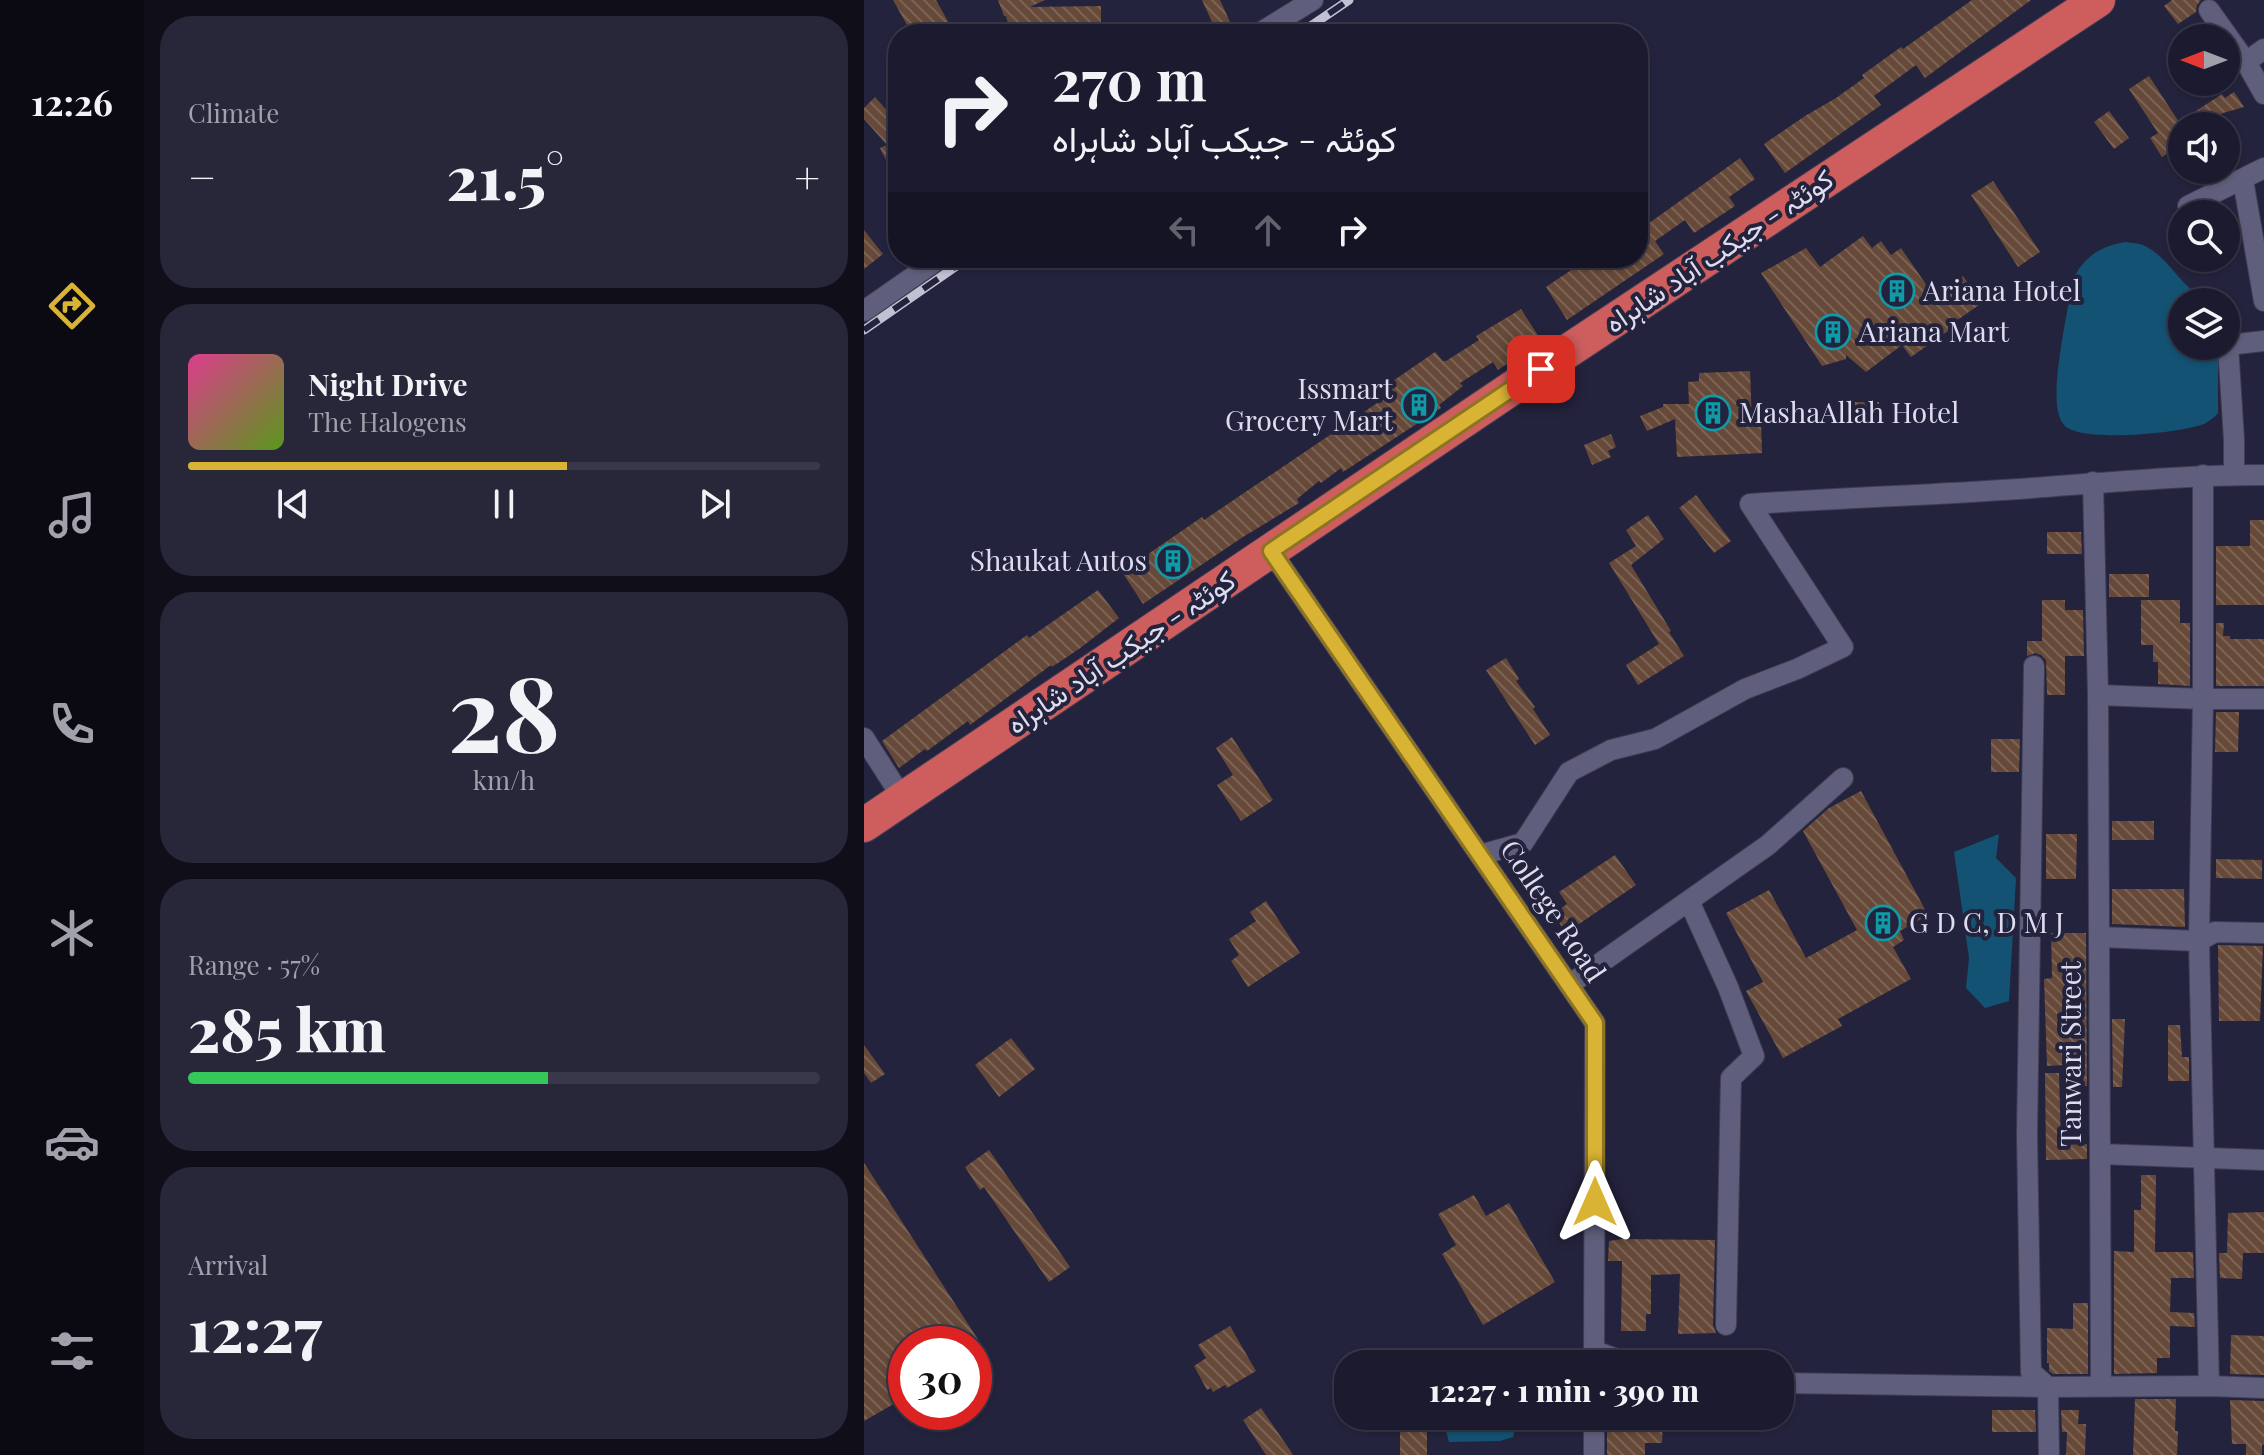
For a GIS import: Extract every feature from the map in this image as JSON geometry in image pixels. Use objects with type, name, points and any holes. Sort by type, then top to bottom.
[{"type":"highway","name":"کوئٹہ - جیکب آباد شاہراہ","points":[[864,825],[1515,386],[2098,0]]},
{"type":"street","points":[[1268,24],[1283,8],[1313,0]]},
{"type":"street","points":[[2209,10],[2246,62],[2264,94]]},
{"type":"street","points":[[2246,62],[2264,49]]},
{"type":"street","points":[[2201,200],[2264,168]]},
{"type":"street","points":[[2243,180],[2264,301]]},
{"type":"street","points":[[864,285],[870,307],[926,268]]},
{"type":"street","points":[[2234,475],[2228,345],[2264,341]]},
{"type":"street","points":[[2203,475],[2199,941],[2209,1386]]},
{"type":"street","points":[[1480,855],[1523,843],[1569,772],[1611,750],[1655,739],[1745,689],[1843,647],[1750,504],[2203,475],[2264,475]]},
{"type":"street","name":"Tanwari Street","points":[[2093,482],[2098,695],[2101,1386]]},
{"type":"street","name":"College Road","points":[[1271,551],[1595,1023],[1594,1350]]},
{"type":"street","points":[[2034,666],[2027,1135],[2031,1372],[2048,1387],[2049,1455]]},
{"type":"street","points":[[2098,695],[2264,699]]},
{"type":"street","points":[[864,738],[903,799]]},
{"type":"street","points":[[1569,985],[1768,845],[1843,778]]},
{"type":"street","points":[[1689,901],[1728,987],[1754,1056],[1731,1078],[1726,1325]]},
{"type":"street","points":[[2099,937],[2199,941],[2215,932],[2264,933]]},
{"type":"street","points":[[2100,1154],[2264,1160]]},
{"type":"street","points":[[1794,1383],[2264,1388]]},
{"type":"street","points":[[1594,1430],[1594,1455]]},
{"type":"water","points":[[2125,242],[2143,245],[2168,265],[2168,272],[2174,272],[2190,288],[2168,288],[2168,360],[2218,360],[2218,413],[2204,424],[2155,433],[2111,435],[2075,431],[2065,426],[2061,419],[2057,403],[2058,369],[2073,280],[2082,265],[2108,246]]},
{"type":"water","points":[[1999,834],[1996,858],[2016,878],[2009,1001],[1985,1008],[1966,988],[1969,958],[1954,852]]},
{"type":"water","points":[[1446,1430],[1515,1430],[1513,1437],[1500,1441],[1449,1442]]},
{"type":"building","points":[[893,0],[936,0],[949,24],[906,24]]},
{"type":"building","points":[[998,0],[1045,0],[1030,7],[1101,6],[1101,24],[1008,24]]},
{"type":"building","points":[[1202,0],[1220,0],[1231,24],[1213,24]]},
{"type":"building","points":[[1972,0],[2031,0],[1925,78],[1916,65],[1874,96],[1881,105],[1785,173],[1764,144],[1836,98],[1864,78],[1862,75]]},
{"type":"building","points":[[2172,0],[2201,0],[2196,12],[2178,24],[2164,6]]},
{"type":"building","points":[[2149,76],[2172,112],[2168,112],[2168,153],[2162,157],[2150,138],[2158,133],[2129,89]]},
{"type":"building","points":[[2219,96],[2237,96],[2244,107],[2226,112],[2194,112]]},
{"type":"building","points":[[875,97],[888,112],[888,164],[880,148],[887,145],[864,119],[864,108]]},
{"type":"building","points":[[2109,111],[2129,138],[2114,149],[2094,122]]},
{"type":"building","points":[[1740,158],[1755,179],[1729,197],[1735,206],[1694,233],[1685,220],[1655,241],[1664,254],[1648,265],[1648,224]]},
{"type":"building","points":[[1993,181],[2040,252],[2018,267],[1971,195]]},
{"type":"building","points":[[864,230],[883,254],[864,269]]},
{"type":"building","points":[[1863,236],[1872,248],[1881,241],[1891,255],[1901,248],[1934,296],[1963,276],[1982,303],[1911,357],[1902,345],[1866,372],[1846,355],[1846,359],[1822,366],[1761,273],[1806,248],[1820,267]]},
{"type":"building","points":[[1574,268],[1643,268],[1567,320],[1546,287]]},
{"type":"building","points":[[1521,309],[1539,337],[1512,355],[1514,359],[1498,370],[1493,362],[1460,383],[1463,386],[1439,405],[1441,408],[1343,472],[1341,468],[1321,483],[1319,481],[1297,499],[1299,503],[1143,604],[1122,572],[1392,393],[1387,385],[1435,352],[1446,361],[1479,340],[1476,336]]},
{"type":"building","name":"MashaAllah Hotel","points":[[1750,371],[1752,423],[1761,422],[1762,453],[1677,457],[1675,419],[1647,431],[1640,416],[1663,407],[1663,404],[1689,404],[1688,382],[1699,381],[1699,373]]},
{"type":"building","points":[[1847,402],[1879,402],[1879,419],[1846,420]]},
{"type":"building","points":[[1611,434],[1616,447],[1608,451],[1611,457],[1592,465],[1584,445]]},
{"type":"building","points":[[1696,495],[1731,541],[1714,553],[1679,508]]},
{"type":"building","points":[[1648,515],[1664,539],[1631,565],[1684,656],[1638,685],[1626,665],[1659,644],[1609,563],[1636,546],[1626,530]]},
{"type":"building","points":[[2250,520],[2264,520],[2264,605],[2216,605],[2216,546],[2250,546]]},
{"type":"building","points":[[2047,532],[2081,532],[2082,554],[2047,554]]},
{"type":"building","points":[[2109,574],[2149,574],[2149,597],[2109,597]]},
{"type":"building","points":[[1098,590],[1119,618],[970,725],[968,721],[899,768],[882,741],[1027,635],[1029,638]]},
{"type":"building","points":[[2042,600],[2065,600],[2065,610],[2083,610],[2084,656],[2065,656],[2065,695],[2047,695],[2046,660],[2035,653],[2027,656],[2027,641],[2042,641]]},
{"type":"building","points":[[2141,600],[2180,600],[2180,623],[2190,623],[2190,686],[2158,684],[2158,662],[2153,662],[2153,645],[2141,645]]},
{"type":"building","points":[[2216,623],[2224,623],[2223,636],[2230,636],[2230,639],[2264,639],[2264,686],[2216,686]]},
{"type":"building","points":[[1506,658],[1519,679],[1516,681],[1550,735],[1535,745],[1486,670]]},
{"type":"building","points":[[2216,712],[2239,712],[2238,752],[2215,752]]},
{"type":"building","points":[[1232,737],[1273,800],[1241,821],[1217,785],[1233,775],[1216,748]]},
{"type":"building","points":[[1991,739],[2020,739],[2019,772],[1991,772]]},
{"type":"building","name":"G D C, D M J","points":[[1861,791],[1928,915],[1900,931],[1904,940],[1893,947],[1911,979],[1838,1019],[1842,1026],[1783,1058],[1746,991],[1763,982],[1726,913],[1769,890],[1806,958],[1857,930],[1803,831],[1829,808]]},
{"type":"building","points":[[2112,821],[2154,821],[2154,840],[2112,840]]},
{"type":"building","points":[[2046,834],[2077,834],[2076,879],[2046,879]]},
{"type":"building","points":[[1615,855],[1636,885],[1566,933],[1553,914],[1567,904],[1559,892]]},
{"type":"building","points":[[2216,859],[2262,860],[2262,879],[2216,878]]},
{"type":"building","points":[[2112,889],[2184,889],[2185,927],[2112,924]]},
{"type":"building","points":[[1266,901],[1300,953],[1248,987],[1231,961],[1239,955],[1229,939],[1256,921],[1250,912]]},
{"type":"building","points":[[2051,933],[2086,933],[2087,1086],[2083,1086],[2083,1064],[2047,1066],[2044,979],[2052,978]]},
{"type":"building","points":[[2218,945],[2263,946],[2260,1021],[2219,1021]]},
{"type":"building","points":[[2112,1019],[2125,1019],[2122,1087],[2113,1087]]},
{"type":"building","points":[[2168,1025],[2180,1025],[2182,1057],[2189,1057],[2189,1081],[2168,1081]]},
{"type":"building","points":[[1011,1038],[1035,1069],[999,1097],[975,1065]]},
{"type":"building","points":[[864,1045],[885,1074],[871,1083],[864,1073]]},
{"type":"building","points":[[2045,1073],[2059,1073],[2061,1145],[2087,1144],[2087,1159],[2046,1160]]},
{"type":"building","points":[[989,1150],[1070,1267],[1049,1282],[984,1187],[980,1190],[965,1167]]},
{"type":"building","points":[[864,1163],[969,1326],[888,1326],[888,1407],[864,1421]]},
{"type":"building","points":[[2141,1175],[2156,1175],[2155,1252],[2193,1252],[2194,1278],[2171,1278],[2170,1312],[2194,1313],[2195,1327],[2170,1326],[2170,1358],[2157,1358],[2157,1373],[2114,1374],[2114,1251],[2134,1252],[2134,1210],[2141,1210]]},
{"type":"building","points":[[1474,1195],[1486,1216],[1509,1203],[1555,1282],[1483,1325],[1442,1254],[1456,1245],[1438,1214]]},
{"type":"building","points":[[2264,1212],[2264,1253],[2243,1253],[2242,1279],[2220,1278],[2219,1253],[2227,1253],[2228,1213]]},
{"type":"building","points":[[1715,1240],[1713,1325],[1716,1333],[1678,1334],[1680,1274],[1651,1275],[1651,1314],[1646,1314],[1646,1331],[1621,1331],[1622,1261],[1608,1261],[1609,1241]]},
{"type":"building","points":[[2073,1303],[2088,1303],[2088,1374],[2053,1374],[2047,1363],[2047,1328],[2073,1329]]},
{"type":"building","points":[[1230,1326],[1256,1371],[1227,1388],[1225,1385],[1213,1392],[1211,1388],[1207,1390],[1194,1366],[1206,1358],[1198,1345]]},
{"type":"building","points":[[2231,1335],[2264,1336],[2264,1375],[2230,1374]]},
{"type":"building","points":[[2135,1399],[2176,1399],[2177,1455],[2133,1455]]},
{"type":"building","points":[[2230,1400],[2264,1401],[2262,1455],[2246,1455],[2246,1444],[2232,1444]]},
{"type":"building","points":[[1261,1408],[1293,1455],[1266,1455],[1243,1420]]},
{"type":"building","points":[[1992,1410],[2035,1410],[2036,1432],[1992,1432]]},
{"type":"building","points":[[2061,1410],[2079,1410],[2078,1424],[2086,1424],[2085,1455],[2066,1455],[2067,1432],[2062,1432]]},
{"type":"building","points":[[1400,1430],[1427,1430],[1427,1455],[1400,1455]]},
{"type":"building","points":[[1607,1430],[1662,1430],[1662,1443],[1645,1443],[1645,1455],[1607,1455]]},
{"type":"railway","points":[[1314,24],[1349,0]]},
{"type":"railway","points":[[864,330],[954,268]]},
{"type":"place","name":"Ariana Hotel","points":[[1897,291]]},
{"type":"place","name":"Ariana Mart","points":[[1833,332]]},
{"type":"place","name":"Issmart Grocery Mart","points":[[1419,405]]},
{"type":"place","name":"MashaAllah Hotel","points":[[1713,413]]},
{"type":"place","name":"Shaukat Autos","points":[[1173,561]]},
{"type":"place","name":"G D C, D M J","points":[[1883,923]]},
{"type":"route","points":[[1541,369],[1271,551],[1595,1023],[1595,1202]]}]
